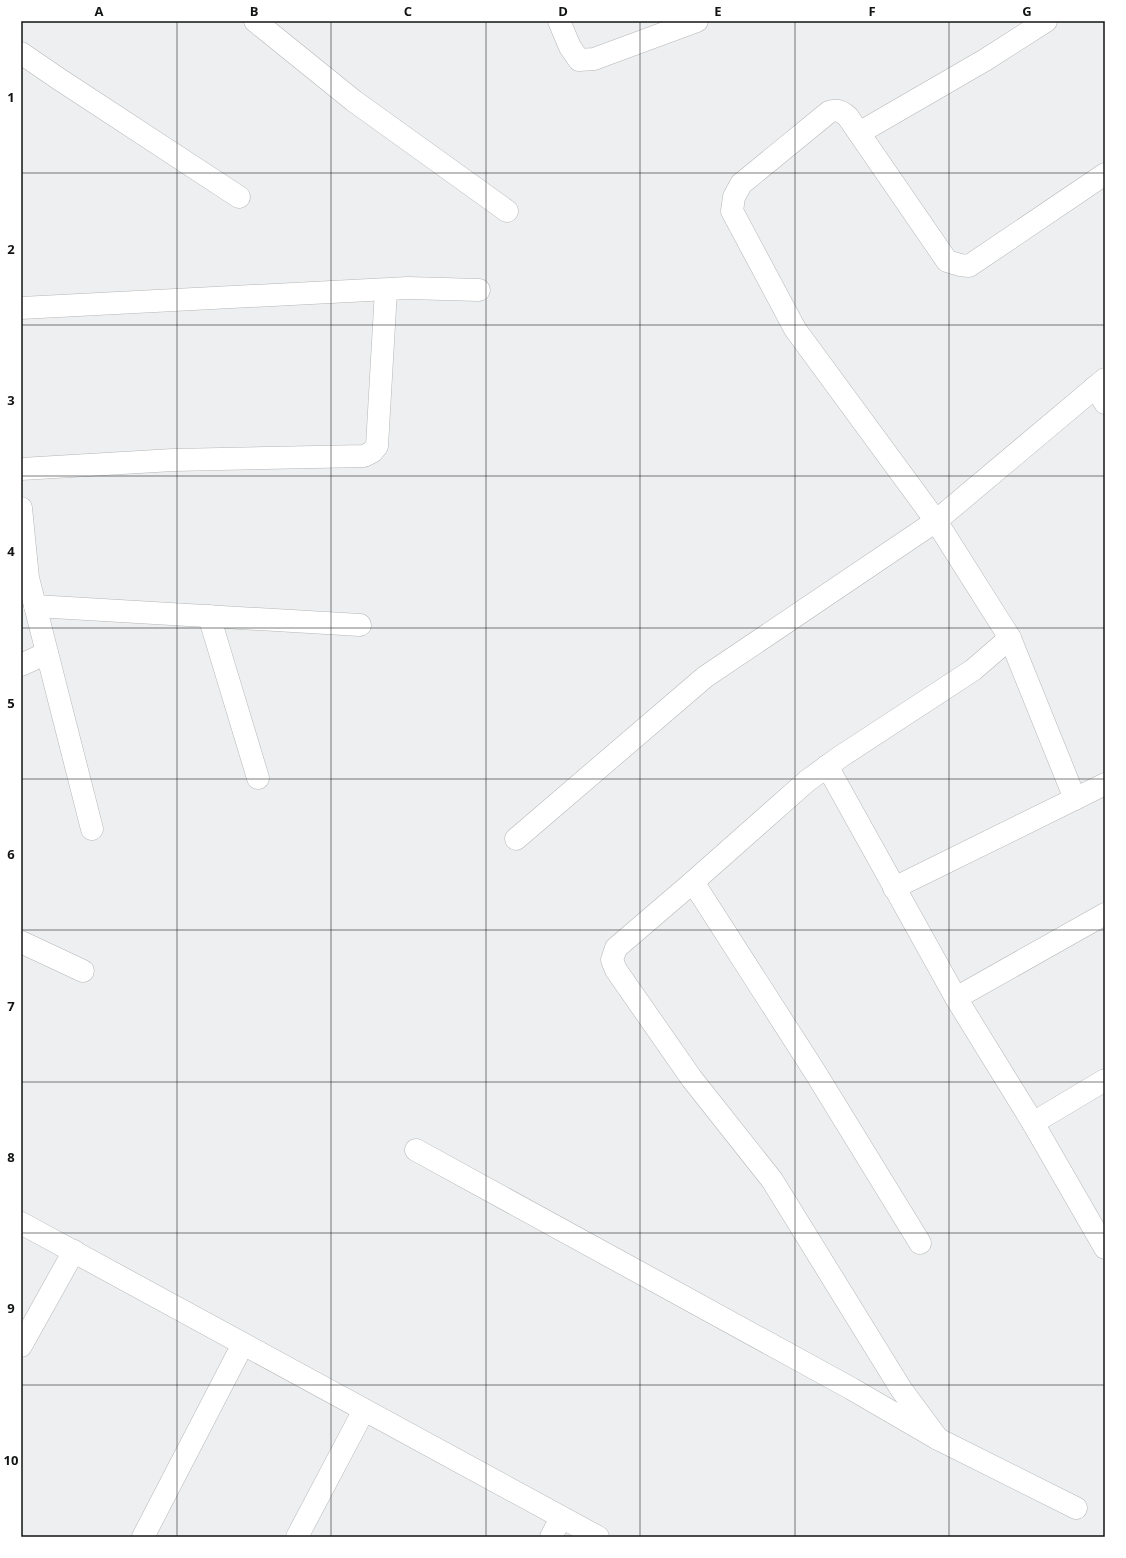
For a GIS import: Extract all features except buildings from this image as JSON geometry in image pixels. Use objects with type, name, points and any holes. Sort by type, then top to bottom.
[{"type":"street","points":[[255,21],[354,101],[507,211]]},
{"type":"street","points":[[559,21],[570,47],[579,60],[594,59],[697,21]]},
{"type":"street","points":[[859,133],[985,60],[1046,21]]},
{"type":"street","points":[[21,53],[239,197]]},
{"type":"street","points":[[1075,799],[1010,638],[936,521],[794,329],[732,211],[734,198],[741,184],[829,112],[834,110],[844,113],[859,133],[947,262],[969,266],[1105,174]]},
{"type":"street","points":[[21,308],[408,288],[479,290]]},
{"type":"street","points":[[21,469],[173,460],[364,456],[372,452],[377,446],[386,290]]},
{"type":"street","points":[[516,839],[705,677],[936,521],[1102,390]]},
{"type":"street","points":[[21,508],[28,578],[92,829]]},
{"type":"street","points":[[35,606],[360,625]]},
{"type":"street","points":[[209,616],[258,778]]},
{"type":"street","points":[[938,1439],[901,1389],[772,1180],[692,1079],[616,970],[612,960],[616,948],[807,781],[827,766],[973,670],[1010,638]]},
{"type":"street","points":[[21,664],[48,654]]},
{"type":"street","points":[[827,766],[956,998],[1033,1124],[1105,1248]]},
{"type":"street","points":[[894,888],[1105,784]]},
{"type":"street","points":[[693,882],[815,1072],[920,1243]]},
{"type":"street","points":[[956,998],[1105,914]]},
{"type":"street","points":[[21,942],[82,971]]},
{"type":"street","points":[[1033,1124],[1105,1080]]},
{"type":"street","points":[[416,1150],[852,1389],[938,1439],[1076,1508]]},
{"type":"street","points":[[21,1223],[598,1537]]},
{"type":"street","points":[[21,1346],[74,1251]]},
{"type":"street","points":[[143,1537],[243,1344]]},
{"type":"street","points":[[298,1537],[364,1410]]},
{"type":"street","points":[[551,1537],[561,1518]]}]
